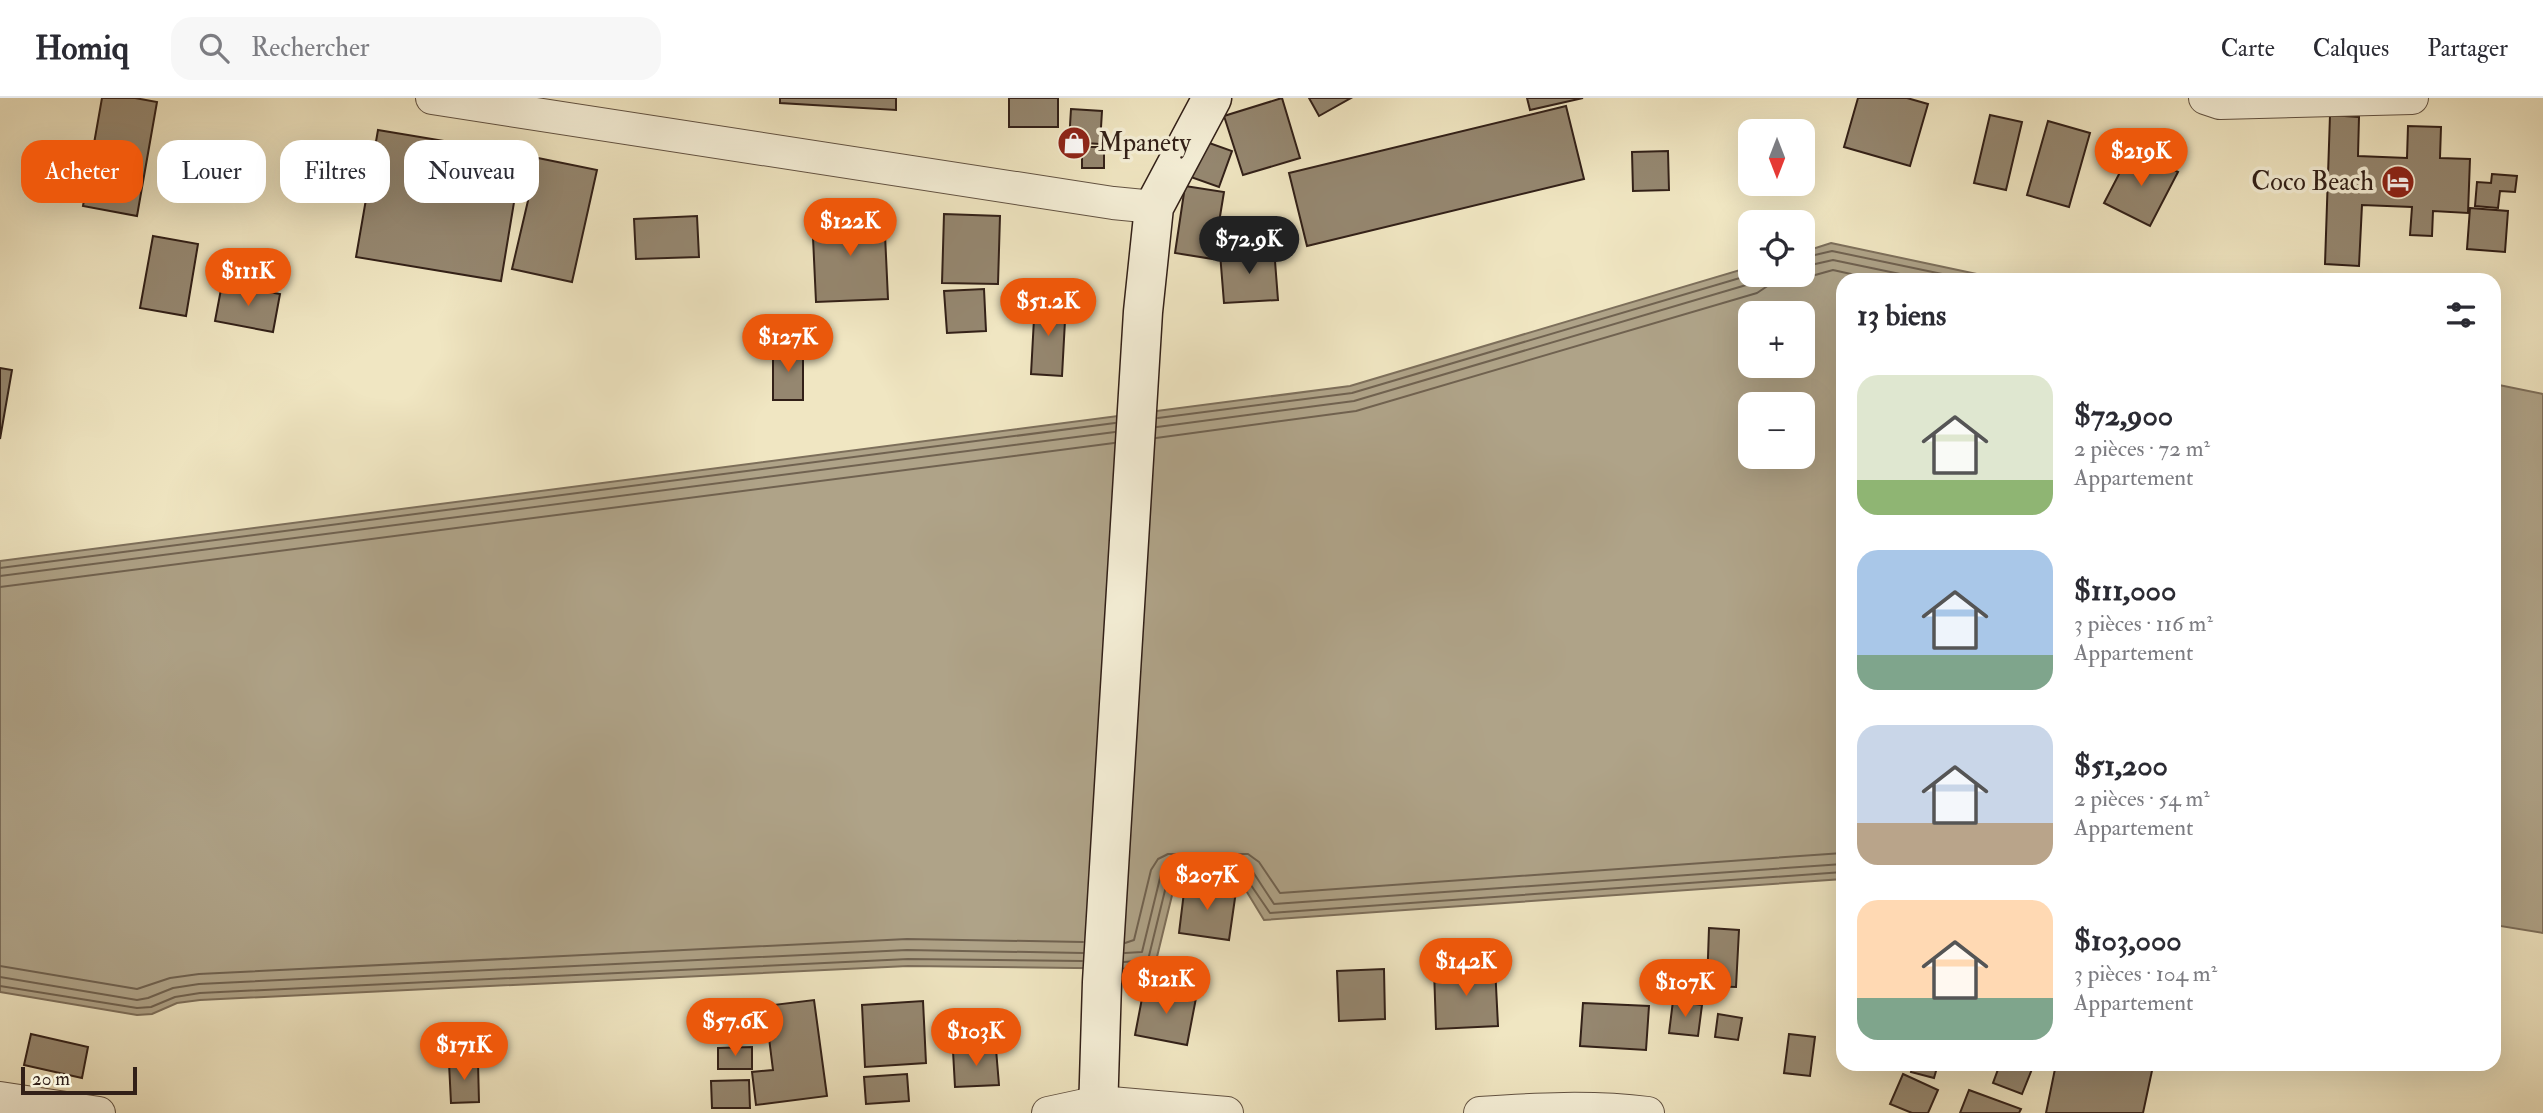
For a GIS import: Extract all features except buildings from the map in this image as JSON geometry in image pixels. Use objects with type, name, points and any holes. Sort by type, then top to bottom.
[{"type":"main road","points":[[1098,1108],[1102,982],[1143,312],[1154,207],[1212,98]]},
{"type":"street","points":[[432,98],[1113,203],[1154,207]]},
{"type":"street","points":[[2205,98],[2220,103],[2413,98]]},
{"type":"street","points":[[0,1098],[99,1113]]},
{"type":"street","points":[[1048,1113],[1098,1108],[1227,1113]]},
{"type":"street","points":[[1480,1113],[1542,1108],[1628,1112]]},
{"type":"water","points":[[1831,243],[1972,273],[1836,273],[1836,879],[1264,920],[1239,879],[1176,879],[1154,969],[908,966],[200,1000],[177,1003],[152,1014],[137,1015],[0,992],[0,561],[1350,386],[1738,271],[1738,287],[1815,287],[1815,248]]},
{"type":"water","points":[[2501,385],[2543,394],[2543,933],[2501,926]]},
{"type":"place","name":"Mpanety","points":[[1074,143]]},
{"type":"place","name":"Coco Beach","points":[[2398,182]]}]
